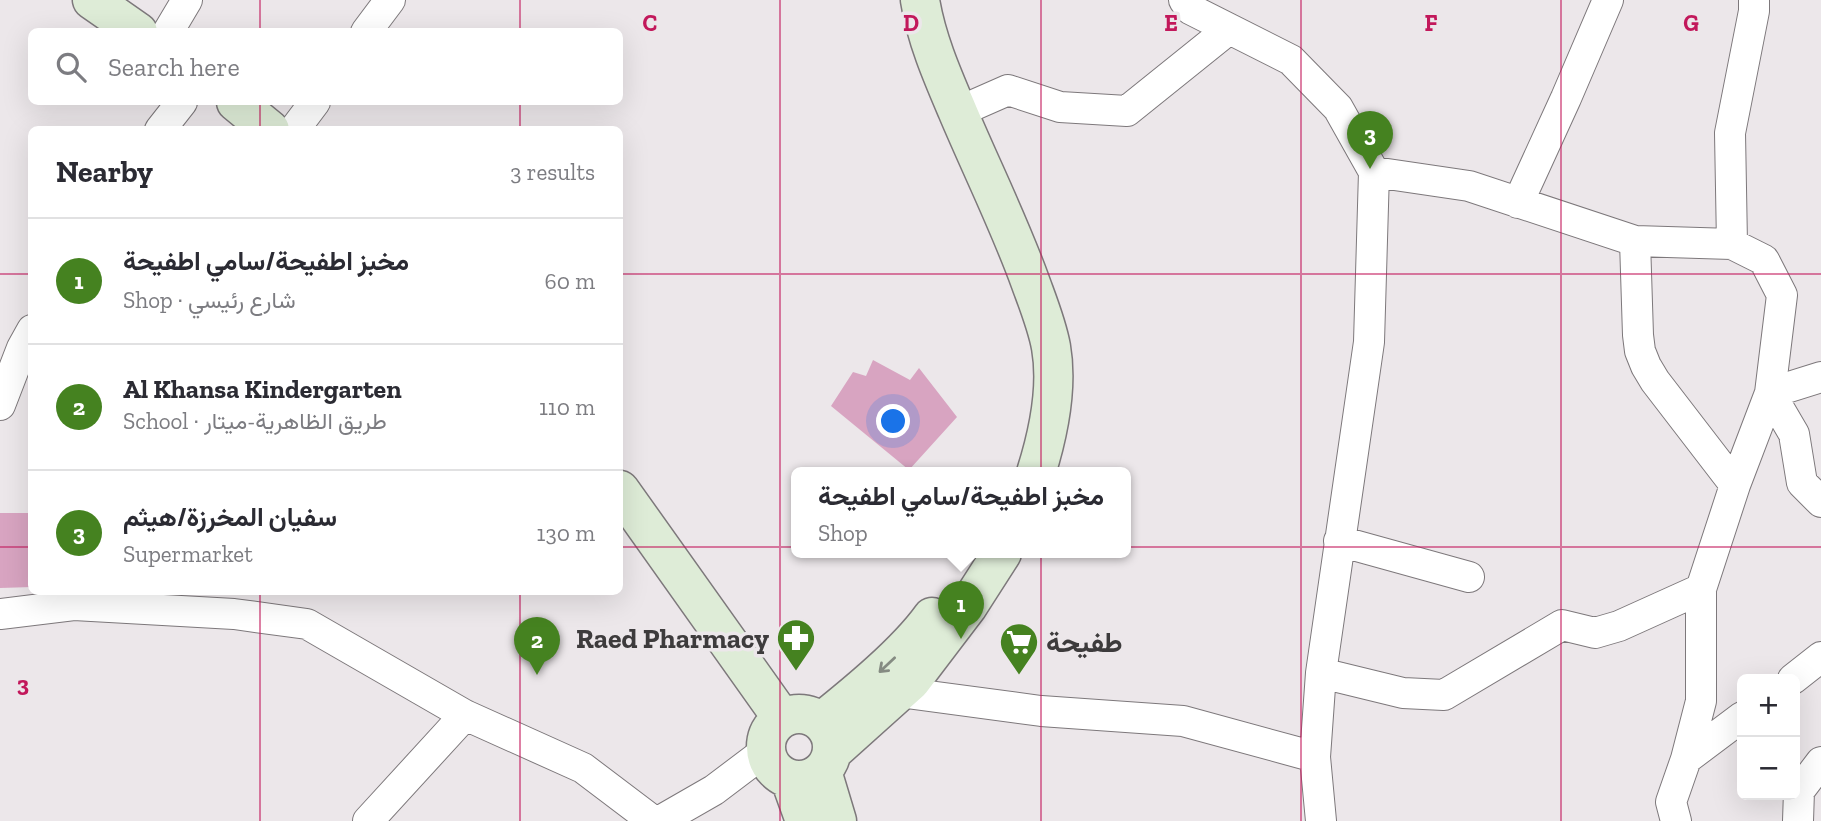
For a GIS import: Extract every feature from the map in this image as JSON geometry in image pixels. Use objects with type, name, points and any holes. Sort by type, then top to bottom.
[{"type":"main road","points":[[92,0],[132,28]]},
{"type":"main road","points":[[900,0],[905,30],[926,90],[1016,305],[1026,351],[1028,392],[1023,431],[1012,467]]},
{"type":"main road","points":[[920,0],[923,18],[942,74],[1021,257],[1041,309],[1051,348],[1051,414],[1038,467]]},
{"type":"main road","points":[[240,105],[265,126]]},
{"type":"main road","points":[[623,494],[802,749],[837,821]]},
{"type":"main road","points":[[805,821],[802,749],[925,627],[970,558]]},
{"type":"main road","points":[[802,749],[899,692],[911,681],[968,606],[999,558]]},
{"type":"street","points":[[170,28],[187,0]]},
{"type":"street","points":[[369,28],[390,0]]},
{"type":"street","points":[[1518,203],[1608,0]]},
{"type":"street","points":[[1732,244],[1730,133],[1754,0]]},
{"type":"street","points":[[1193,3],[1229,29],[1291,60],[1338,108],[1374,172],[1369,342],[1321,673],[1315,757],[1321,821]]},
{"type":"street","points":[[958,112],[1008,90],[1060,107],[1127,111],[1229,29]]},
{"type":"street","points":[[163,126],[180,105]]},
{"type":"street","points":[[297,126],[313,105]]},
{"type":"street","points":[[1374,172],[1469,186],[1635,241],[1732,244],[1764,260],[1782,295],[1770,393],[1735,485],[1701,589],[1701,701],[1686,759],[1671,802],[1676,821]]},
{"type":"street","points":[[1635,241],[1638,334],[1640,351],[1646,366],[1735,485]]},
{"type":"street","points":[[0,405],[28,337]]},
{"type":"street","points":[[1770,393],[1821,377]]},
{"type":"street","points":[[1770,393],[1794,434],[1802,483],[1821,502]]},
{"type":"street","points":[[1339,541],[1469,577]]},
{"type":"street","points":[[1321,673],[1403,693],[1444,695],[1562,625],[1595,633],[1619,626],[1701,589]]},
{"type":"street","points":[[0,614],[74,605],[234,614],[307,624],[466,715],[583,768],[653,821]]},
{"type":"street","points":[[899,692],[1041,712],[1183,721],[1315,757]]},
{"type":"street","points":[[368,821],[466,715]]},
{"type":"street","points":[[1686,759],[1737,721]]},
{"type":"street","points":[[660,821],[714,790],[802,749]]},
{"type":"street","points":[[1798,821],[1798,791],[1821,762]]},
{"type":"building","points":[[873,360],[910,380],[919,368],[957,417],[912,467],[905,467],[831,406],[853,372],[866,376]]},
{"type":"building","points":[[0,513],[28,513],[28,587],[0,588]]},
{"type":"place","name":"سفيان المخرزة/هيثم","points":[[1370,169]]},
{"type":"place","name":"مخبز اطفيحة/سامي اطفيحة","points":[[961,639]]},
{"type":"place","name":"Raed Pharmacy","points":[[796,672]]},
{"type":"place","name":"Al Khansa Kindergarten","points":[[537,675]]},
{"type":"place","name":"طفيحة","points":[[1019,676]]}]
